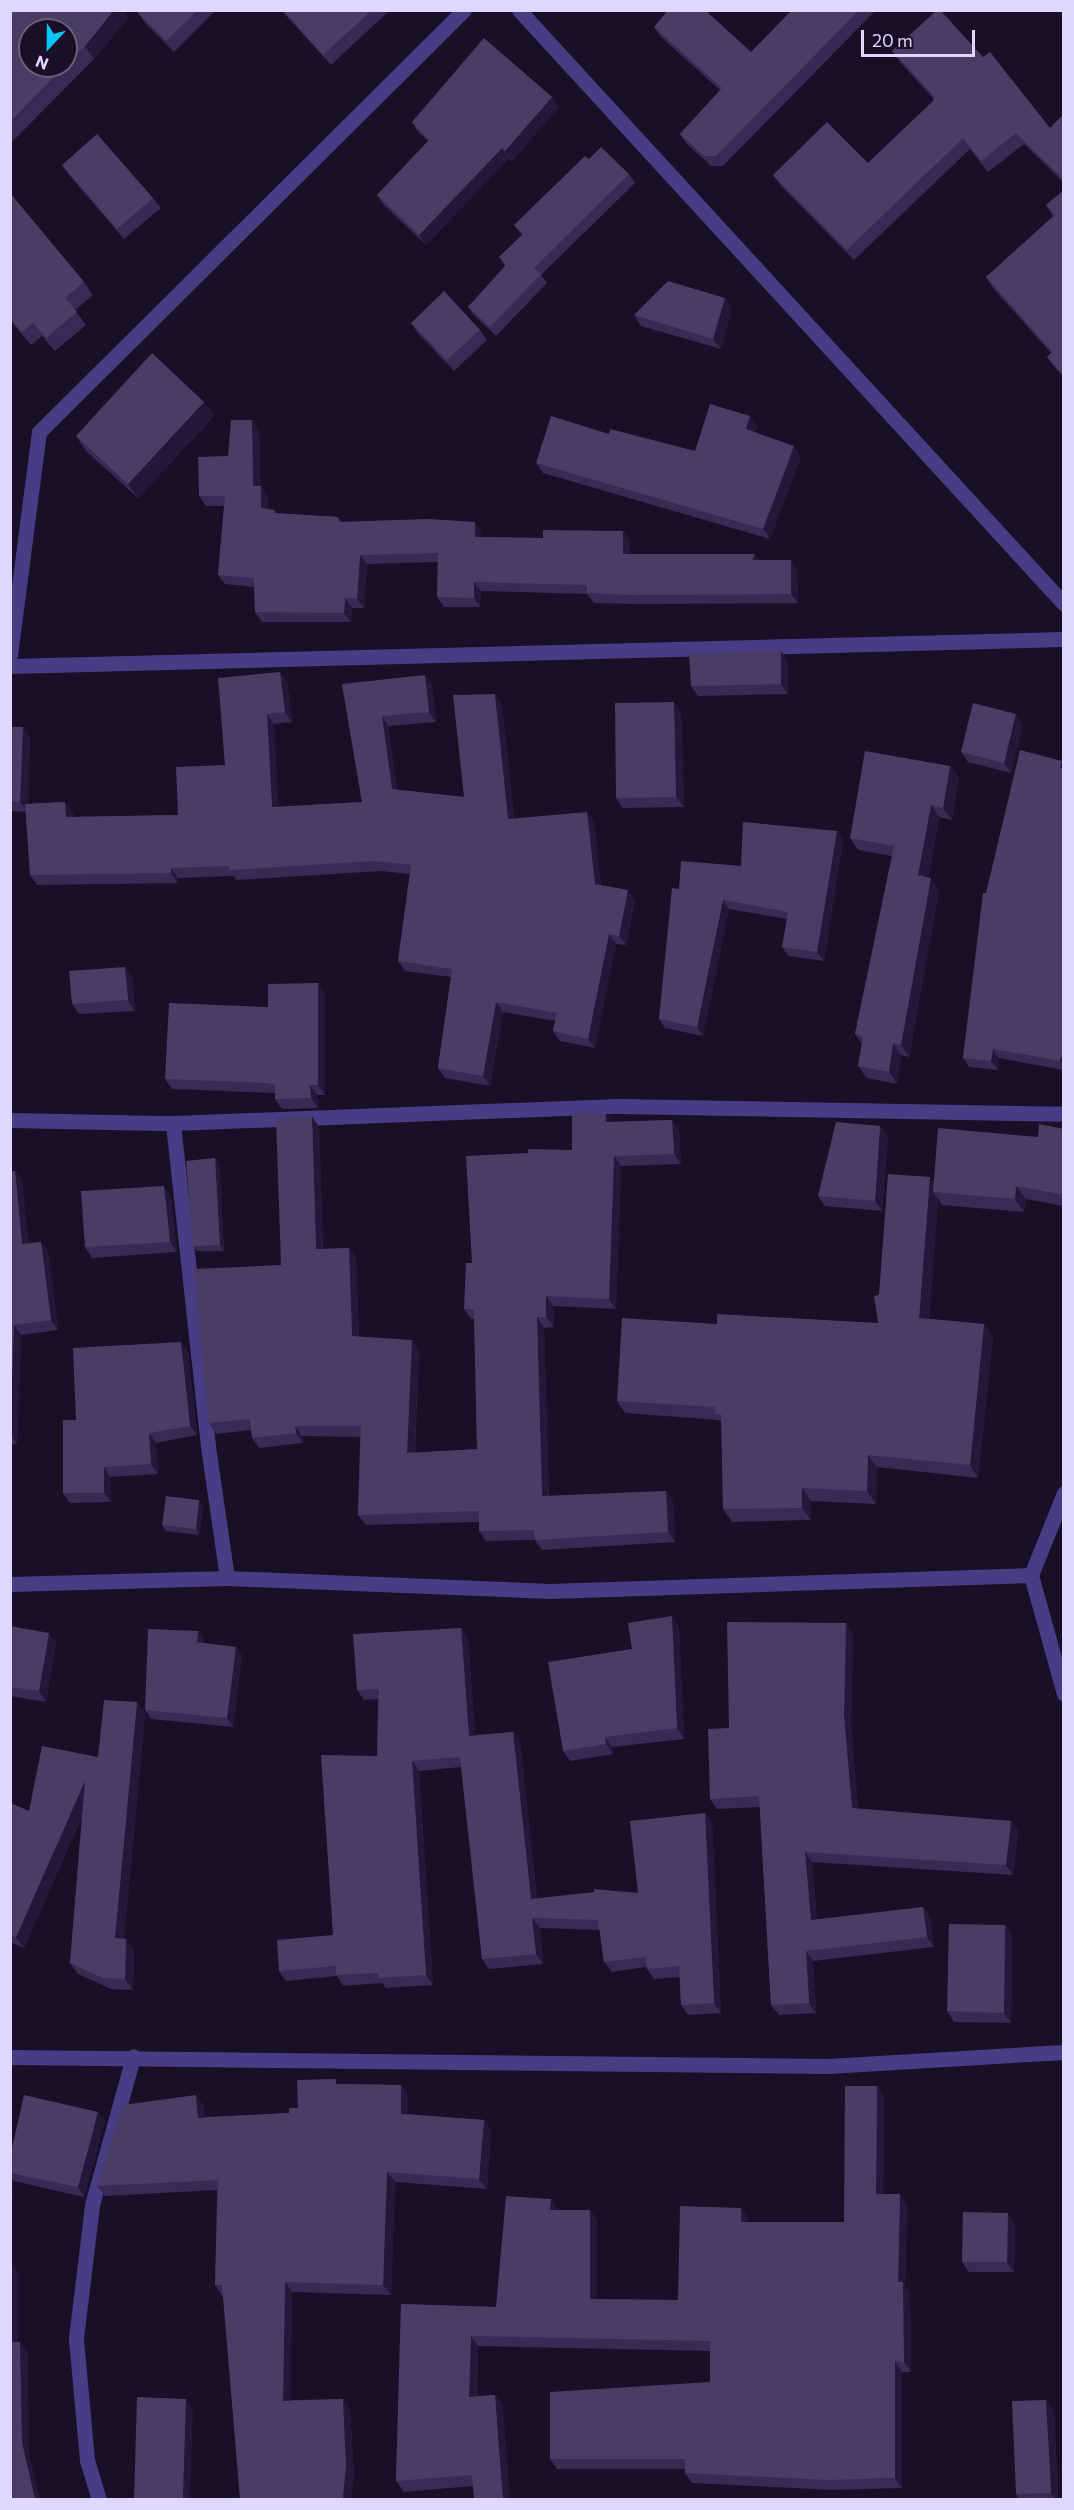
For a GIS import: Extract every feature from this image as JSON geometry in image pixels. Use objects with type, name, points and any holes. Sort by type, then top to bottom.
[{"type":"street","points":[[10,655],[39,432],[464,10]]},
{"type":"street","points":[[519,10],[1064,604]]},
{"type":"street","points":[[10,666],[1064,639]]},
{"type":"street","points":[[10,1120],[173,1123],[619,1106],[1064,1114]]},
{"type":"street","points":[[173,1123],[227,1578]]},
{"type":"street","points":[[1064,1493],[1031,1575],[1064,1694]]},
{"type":"street","points":[[10,1584],[227,1578],[550,1592],[1031,1575]]},
{"type":"street","points":[[10,2057],[828,2066],[1064,2052]]},
{"type":"street","points":[[99,2499],[87,2460],[76,2338],[92,2205],[133,2057]]},
{"type":"building","points":[[10,10],[114,10],[78,53],[78,18],[18,18],[18,78],[53,78],[10,122]]},
{"type":"building","points":[[140,10],[198,10],[166,41],[138,13]]},
{"type":"building","points":[[283,10],[372,10],[323,55]]},
{"type":"building","points":[[668,10],[705,10],[751,52],[792,10],[859,10],[716,156],[704,156],[680,134],[722,88],[654,27]]},
{"type":"building","points":[[937,10],[940,10],[983,57],[990,52],[1050,128],[1064,114],[1064,180],[1016,133],[981,161],[963,138],[847,250],[773,175],[827,122],[868,163],[933,101],[934,96],[892,51]]},
{"type":"building","points":[[484,38],[552,97],[505,151],[502,148],[419,235],[377,195],[429,140],[412,122]]},
{"type":"building","points":[[97,134],[153,198],[117,229],[62,165]]},
{"type":"building","points":[[601,147],[629,174],[534,268],[541,274],[490,327],[468,307],[506,265],[499,257],[523,234],[514,225],[585,156],[589,159]]},
{"type":"building","points":[[1064,190],[1064,375],[1047,357],[1052,352],[986,277],[1055,215],[1046,205]]},
{"type":"building","points":[[10,193],[84,282],[65,298],[77,312],[46,338],[33,323],[22,332],[10,318]]},
{"type":"building","points":[[668,281],[725,298],[713,339],[634,315]]},
{"type":"building","points":[[444,291],[480,330],[447,360],[411,323]]},
{"type":"building","points":[[152,353],[204,402],[128,484],[76,436]]},
{"type":"building","points":[[710,404],[750,416],[746,429],[794,446],[763,529],[536,463],[551,416],[609,434],[610,429],[695,451]]},
{"type":"building","points":[[231,420],[252,420],[253,486],[261,486],[261,508],[275,510],[275,513],[338,517],[338,522],[429,519],[475,522],[475,537],[543,538],[543,530],[623,531],[623,554],[755,554],[752,560],[791,560],[791,594],[630,595],[587,593],[587,585],[474,582],[474,598],[437,597],[438,553],[360,555],[357,599],[345,598],[344,613],[255,612],[254,578],[218,575],[225,496],[199,496],[198,457],[228,456]]},
{"type":"building","points":[[781,651],[781,684],[691,686],[689,654]]},
{"type":"building","points":[[280,672],[285,712],[267,714],[272,807],[362,802],[342,684],[425,675],[429,712],[382,716],[392,789],[464,797],[453,695],[495,694],[508,819],[587,812],[595,884],[628,890],[619,936],[609,934],[588,1039],[553,1031],[557,1013],[496,1002],[483,1076],[438,1068],[452,969],[398,961],[411,865],[374,861],[230,870],[229,866],[171,868],[171,873],[30,875],[25,804],[65,802],[66,817],[178,815],[176,767],[225,765],[218,678]]},
{"type":"building","points":[[674,702],[676,797],[616,798],[615,703]]},
{"type":"building","points":[[973,703],[1016,714],[1004,763],[961,752]]},
{"type":"building","points":[[10,727],[23,727],[20,802],[10,801]]},
{"type":"building","points":[[1020,750],[1062,761],[1060,768],[1064,769],[1064,1057],[1061,1057],[1060,1061],[993,1049],[991,1061],[963,1058],[983,893],[986,893]]},
{"type":"building","points":[[865,751],[950,766],[943,808],[931,805],[918,875],[931,878],[901,1045],[893,1043],[889,1072],[858,1066],[863,1036],[855,1034],[894,846],[850,838]]},
{"type":"building","points":[[743,822],[837,831],[817,952],[782,947],[788,912],[723,900],[697,1027],[659,1019],[672,888],[679,889],[681,861],[741,866]]},
{"type":"building","points":[[125,967],[128,1000],[72,1004],[69,971]]},
{"type":"building","points":[[318,983],[318,1085],[310,1085],[311,1098],[275,1099],[275,1085],[268,1083],[165,1079],[169,1003],[268,1007],[268,984]]},
{"type":"building","points":[[572,1113],[606,1114],[606,1122],[672,1120],[674,1154],[614,1156],[609,1299],[546,1296],[546,1317],[537,1317],[542,1496],[666,1491],[668,1532],[535,1540],[534,1530],[479,1531],[479,1511],[358,1515],[361,1426],[295,1426],[296,1433],[252,1438],[250,1419],[209,1423],[194,1269],[281,1265],[276,1118],[312,1117],[316,1249],[349,1248],[352,1336],[412,1340],[407,1453],[477,1449],[474,1309],[464,1309],[466,1263],[472,1263],[466,1156],[528,1153],[528,1149],[572,1150]]},
{"type":"building","points":[[836,1122],[880,1126],[875,1201],[818,1196]]},
{"type":"building","points":[[1039,1124],[1064,1129],[1064,1195],[1016,1186],[1015,1199],[933,1192],[938,1128],[1038,1137]]},
{"type":"building","points":[[215,1158],[220,1245],[193,1246],[186,1161]]},
{"type":"building","points":[[15,1171],[22,1244],[41,1242],[51,1320],[14,1325],[10,1433],[10,1172]]},
{"type":"building","points":[[888,1174],[930,1177],[919,1318],[984,1324],[970,1465],[868,1455],[867,1491],[802,1488],[802,1508],[723,1509],[721,1414],[715,1414],[715,1407],[617,1401],[622,1318],[717,1324],[717,1314],[878,1323],[874,1296],[879,1295]]},
{"type":"building","points":[[164,1186],[170,1242],[85,1247],[81,1191]]},
{"type":"building","points":[[181,1342],[190,1426],[149,1433],[151,1464],[104,1467],[104,1493],[63,1493],[63,1420],[76,1420],[73,1348]]},
{"type":"building","points":[[166,1496],[199,1500],[196,1529],[162,1525]]},
{"type":"building","points":[[672,1616],[677,1728],[605,1737],[606,1744],[563,1751],[548,1662],[632,1649],[628,1623]]},
{"type":"building","points":[[727,1622],[846,1623],[844,1715],[852,1808],[1011,1821],[1006,1865],[805,1852],[811,1920],[923,1907],[927,1937],[806,1951],[809,2003],[771,2005],[759,1796],[710,1799],[708,1729],[729,1728]]},
{"type":"building","points":[[10,1626],[49,1633],[39,1691],[10,1687]]},
{"type":"building","points":[[461,1628],[469,1736],[513,1732],[531,1899],[594,1892],[594,1889],[638,1893],[630,1821],[705,1813],[714,2003],[681,2005],[679,1966],[647,1969],[645,1957],[604,1962],[598,1920],[532,1918],[536,1954],[482,1959],[460,1757],[412,1761],[426,1975],[379,1978],[378,1973],[336,1975],[336,1966],[279,1971],[277,1940],[333,1935],[321,1755],[377,1756],[379,1689],[357,1690],[353,1634]]},
{"type":"building","points":[[148,1629],[198,1631],[197,1642],[236,1647],[227,1718],[145,1710]]},
{"type":"building","points":[[104,1700],[137,1702],[115,1938],[126,1939],[125,1979],[103,1978],[70,1963],[85,1781],[16,1937],[10,1935],[10,1803],[29,1811],[42,1746],[98,1757]]},
{"type":"building","points":[[949,1924],[1005,1925],[1004,2013],[947,2011]]},
{"type":"building","points":[[336,2079],[336,2084],[401,2085],[401,2114],[484,2120],[479,2179],[387,2172],[383,2285],[285,2282],[283,2401],[343,2399],[346,2466],[343,2499],[240,2499],[222,2285],[215,2285],[218,2180],[97,2186],[123,2105],[196,2095],[198,2118],[289,2113],[289,2108],[298,2108],[297,2080]]},
{"type":"building","points":[[845,2086],[877,2086],[876,2194],[900,2194],[898,2282],[903,2282],[904,2362],[895,2361],[895,2478],[826,2480],[685,2473],[685,2459],[550,2459],[550,2392],[710,2382],[710,2341],[471,2336],[469,2397],[495,2395],[503,2499],[474,2499],[472,2475],[396,2481],[401,2304],[496,2307],[506,2196],[551,2199],[550,2210],[590,2210],[590,2299],[678,2300],[680,2206],[741,2208],[741,2222],[844,2222]]},
{"type":"building","points":[[24,2095],[98,2112],[78,2187],[10,2173],[10,2157]]},
{"type":"building","points":[[963,2212],[1008,2213],[1007,2262],[962,2262]]},
{"type":"building","points":[[10,2264],[12,2264],[11,2342],[20,2342],[22,2442],[35,2499],[10,2499]]},
{"type":"building","points":[[137,2397],[186,2399],[183,2499],[134,2499]]},
{"type":"building","points":[[1046,2400],[1051,2493],[1016,2494],[1012,2401]]}]
